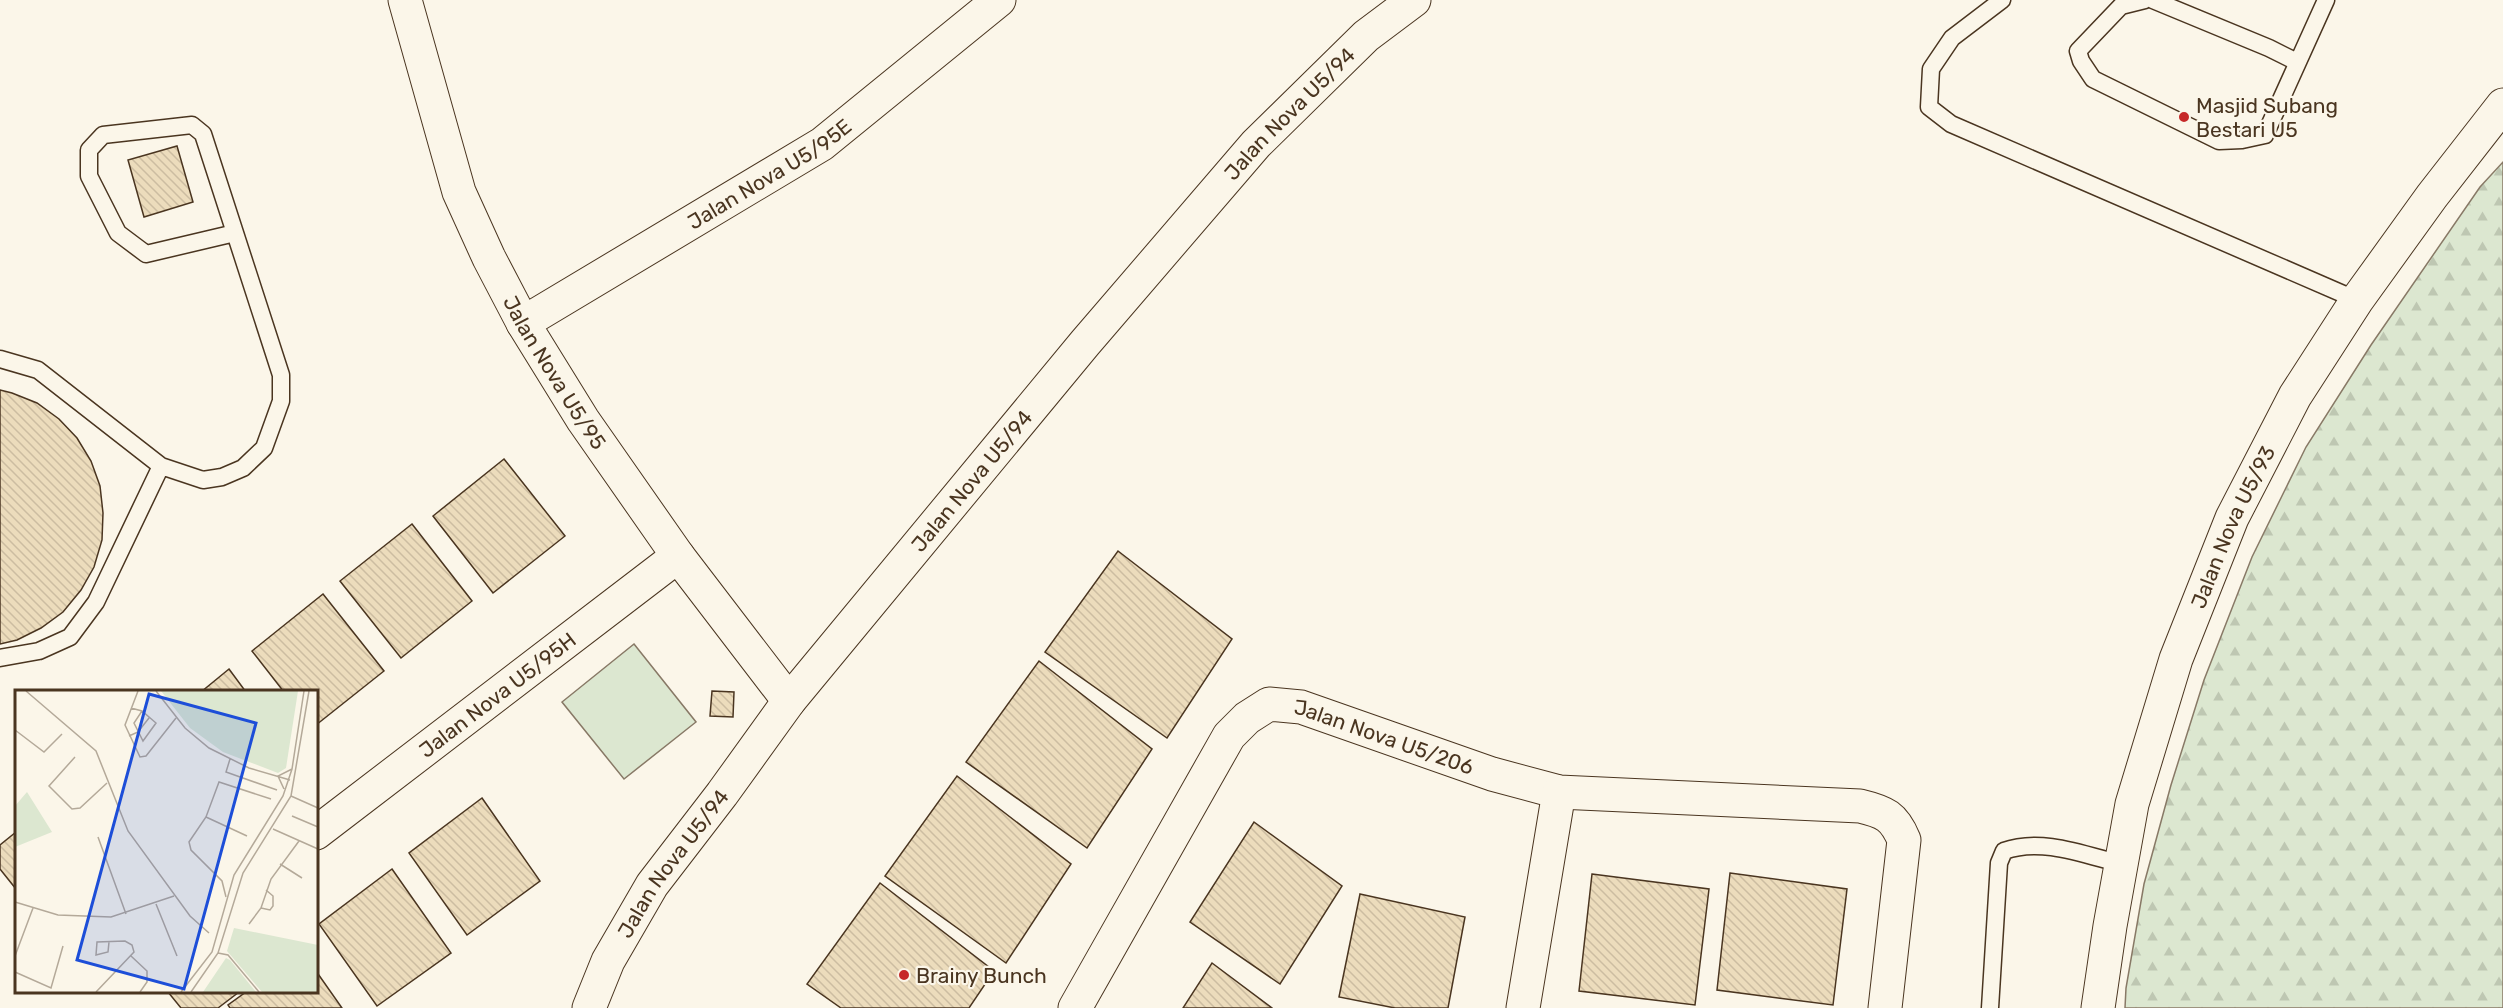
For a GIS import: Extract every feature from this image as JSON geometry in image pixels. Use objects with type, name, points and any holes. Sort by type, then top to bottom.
[{"type":"street","name":"Jalan Nova U5/95","points":[[405,0],[459,192],[522,322],[583,420],[678,556],[789,701]]},
{"type":"street","name":"Jalan Nova U5/95E","points":[[522,322],[822,144],[999,0]]},
{"type":"street","name":"Jalan Nova U5/94","points":[[589,1008],[609,961],[652,885],[723,794],[789,701],[1085,343],[1256,144],[1366,36],[1414,0]]},
{"type":"street","name":"Jalan Nova U5/93","points":[[2098,1008],[2132,804],[2176,659],[2232,518],[2295,396],[2357,300],[2432,196],[2503,105]]},
{"type":"street","name":"Jalan Nova U5/95H","points":[[318,831],[678,556]]},
{"type":"street","name":"Jalan Nova U5/206","points":[[1075,1008],[1229,736],[1247,718],[1269,704],[1301,707],[1491,774],[1559,792],[1860,806],[1881,811],[1897,824],[1904,840],[1885,1008]]},
{"type":"street","points":[[1523,1008],[1559,792]]},
{"type":"lane","points":[[2002,0],[1952,38],[1931,69],[1929,107],[1951,124],[2357,300]]},
{"type":"lane","points":[[2145,0],[2121,6],[2078,51],[2081,61],[2093,79],[2219,141],[2242,140],[2265,135],[2326,0]]},
{"type":"lane","points":[[2153,0],[2297,62]]},
{"type":"lane","points":[[0,358],[38,370],[161,466],[203,480],[222,477],[243,468],[264,448],[281,401],[281,375],[203,134],[192,125],[103,135],[88,150],[89,176],[118,233],[146,254],[235,233]]},
{"type":"lane","points":[[0,658],[39,651],[70,637],[96,602],[161,466]]},
{"type":"lane","points":[[1990,1008],[1999,863],[2004,851],[2014,847],[2042,846],[2121,864]]},
{"type":"green space","points":[[2503,162],[2503,1008],[2125,1008],[2126,988],[2144,884],[2171,785],[2204,680],[2252,557],[2306,447],[2371,345],[2480,187]]},
{"type":"green space","points":[[634,644],[696,722],[624,779],[562,702]]},
{"type":"building","points":[[177,146],[193,202],[144,217],[128,160]]},
{"type":"building","points":[[0,390],[37,403],[59,419],[77,438],[91,461],[100,486],[103,513],[102,540],[94,567],[81,590],[63,612],[41,628],[17,640],[0,644]]},
{"type":"building","points":[[504,459],[565,536],[493,593],[433,516]]},
{"type":"building","points":[[412,524],[472,601],[401,658],[340,581]]},
{"type":"building","points":[[1118,551],[1232,639],[1167,738],[1045,652]]},
{"type":"building","points":[[323,594],[384,671],[318,723],[318,690],[282,690],[252,651]]},
{"type":"building","points":[[1039,661],[1152,749],[1087,848],[966,762]]},
{"type":"building","points":[[229,669],[245,690],[203,690]]},
{"type":"building","points":[[712,691],[734,692],[733,717],[710,716]]},
{"type":"building","points":[[957,776],[1071,864],[1006,963],[885,876]]},
{"type":"building","points":[[482,798],[540,881],[467,935],[409,853]]},
{"type":"building","points":[[1254,822],[1342,886],[1280,984],[1190,922]]},
{"type":"building","points":[[15,833],[15,888],[0,869],[0,845]]},
{"type":"building","points":[[392,869],[451,953],[377,1006],[319,924]]},
{"type":"building","points":[[1730,873],[1847,889],[1833,1005],[1717,990]]},
{"type":"building","points":[[1592,874],[1709,889],[1695,1005],[1579,991]]},
{"type":"building","points":[[880,883],[994,971],[969,1008],[841,1008],[807,984]]},
{"type":"building","points":[[1360,894],[1465,917],[1448,1008],[1395,1008],[1339,997]]},
{"type":"building","points":[[1212,963],[1272,1008],[1183,1008]]},
{"type":"building","points":[[318,974],[342,1008],[230,1008],[228,1005],[245,993],[318,993]]},
{"type":"building","points":[[169,993],[238,993],[218,1008],[181,1008]]},
{"type":"place","name":"Masjid Subang Bestari U5","points":[[2184,117]]},
{"type":"place","name":"Brainy Bunch","points":[[904,975]]}]
